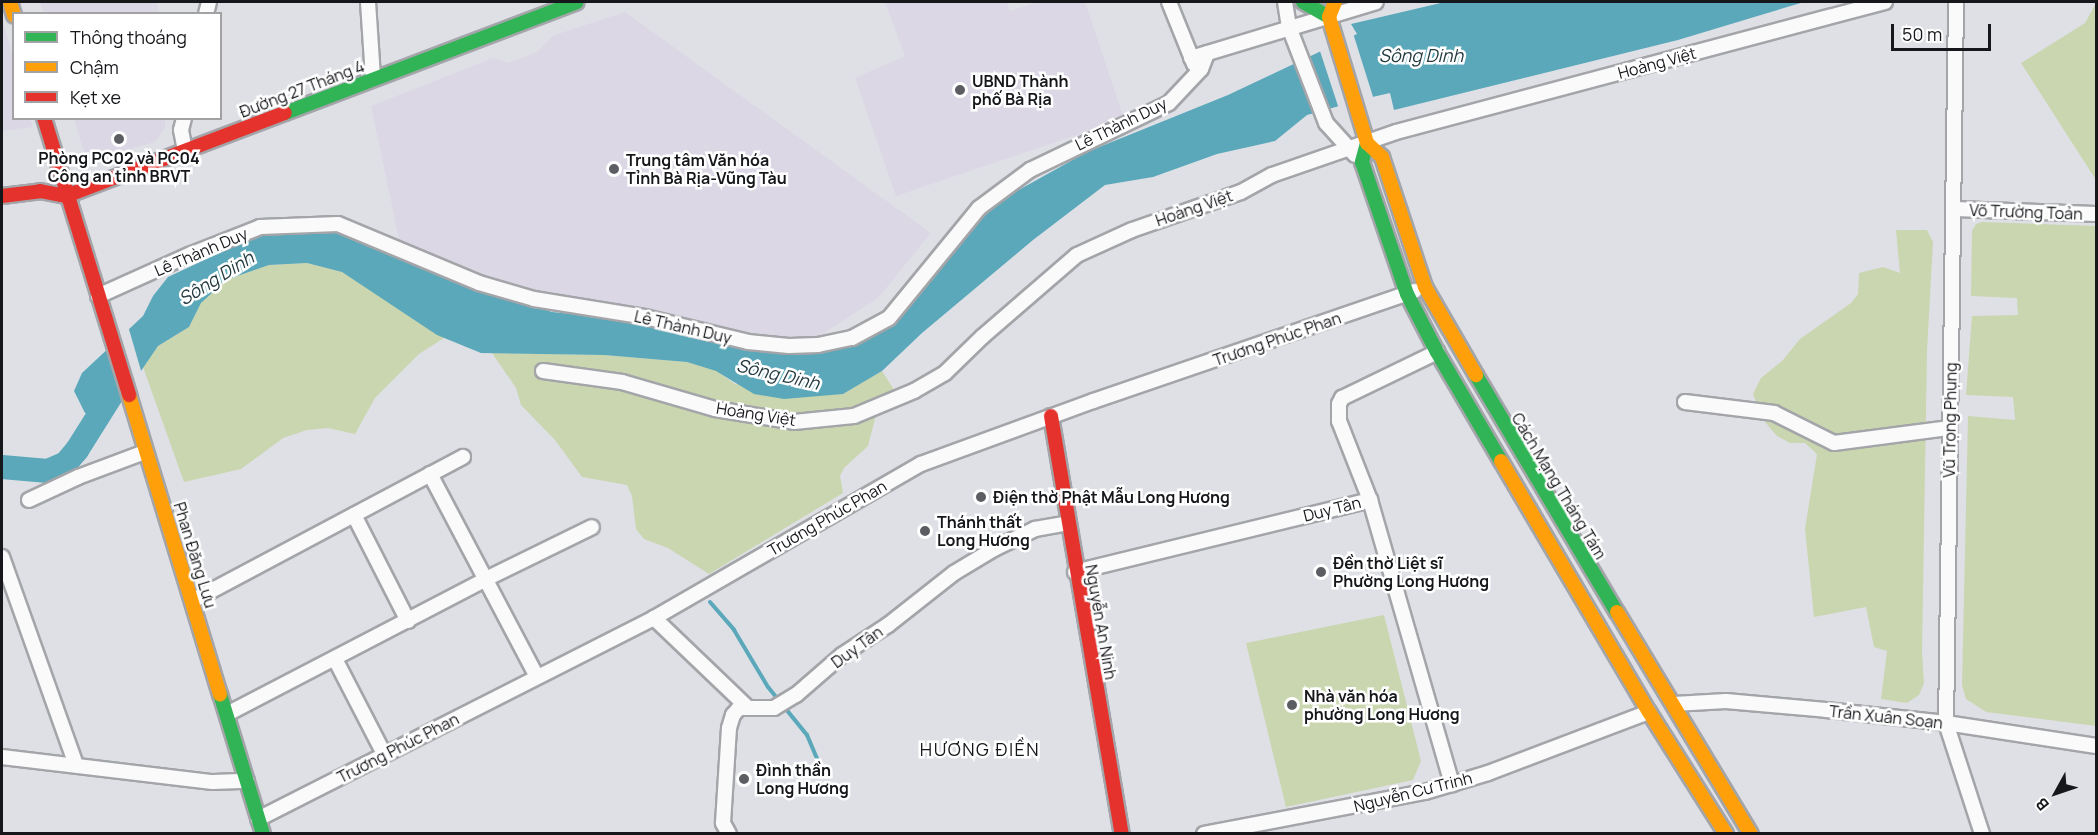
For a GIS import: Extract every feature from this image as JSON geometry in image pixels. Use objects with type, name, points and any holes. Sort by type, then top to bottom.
[{"type":"street","points":[[368,2],[374,78]]},
{"type":"street","name":"Đường 27 Tháng 4","points":[[2,196],[40,191],[66,196],[577,2]]},
{"type":"street","points":[[1169,2],[1198,73]]},
{"type":"street","points":[[1284,2],[1292,33],[1326,123],[1362,162],[1407,294],[1437,352],[1649,712],[1726,834]]},
{"type":"street","points":[[1303,2],[1331,23]]},
{"type":"street","points":[[1331,23],[1335,2]]},
{"type":"street","points":[[1191,58],[1331,23],[1376,2]]},
{"type":"street","name":"Hoàng Việt","points":[[543,371],[622,382],[715,409],[794,422],[854,417],[914,391],[945,373],[997,323],[1077,255],[1132,230],[1241,192],[1272,175],[1367,143],[1575,83],[1885,2]]},
{"type":"street","name":"Vũ Trọng Phụng","points":[[1956,2],[1955,209],[1946,723],[1982,834]]},
{"type":"street","name":"Cách Mạng Tháng Tám","points":[[1331,23],[1367,143],[1382,157],[1425,287],[1451,336],[1604,593],[1674,704],[1751,834]]},
{"type":"street","name":"Lê Thành Duy","points":[[97,291],[260,227],[338,224],[468,279],[534,299],[645,316],[748,342],[789,346],[818,345],[852,338],[889,318],[980,208],[1030,170],[1169,102],[1198,73],[1207,53]]},
{"type":"street","name":"Phan Đăng Lưu","points":[[45,120],[263,834]]},
{"type":"street","points":[[184,120],[181,130],[185,152]]},
{"type":"street","points":[[1362,162],[1367,143]]},
{"type":"street","name":"Võ Trường Toản","points":[[1955,209],[2097,214]]},
{"type":"street","name":"Trương Phúc Phan","points":[[258,819],[654,618],[921,464],[1050,416],[1425,287]]},
{"type":"street","points":[[1370,500],[1339,421],[1339,404],[1342,398],[1437,352]]},
{"type":"street","points":[[1685,402],[1774,413],[1831,442],[1950,429]]},
{"type":"street","name":"Nguyễn An Ninh","points":[[1050,416],[1122,834]]},
{"type":"street","points":[[29,500],[145,449]]},
{"type":"street","points":[[192,601],[463,457]]},
{"type":"street","points":[[430,474],[537,677]]},
{"type":"street","name":"Duy Tân","points":[[1076,572],[1370,500],[1452,784]]},
{"type":"street","points":[[354,515],[408,621]]},
{"type":"street","name":"Duy Tân","points":[[747,708],[774,708],[796,695],[842,655],[888,625],[954,573],[994,549],[1035,529],[1068,523]]},
{"type":"street","points":[[227,714],[484,580],[592,527]]},
{"type":"street","points":[[2,557],[6,583],[76,765]]},
{"type":"street","points":[[654,618],[747,708]]},
{"type":"street","points":[[335,658],[384,754]]},
{"type":"street","name":"Trần Xuân Soạn","points":[[1674,704],[1726,700],[1946,723],[2097,746]]},
{"type":"street","points":[[1649,712],[1674,704]]},
{"type":"street","points":[[729,834],[723,823],[729,728],[732,715],[739,708],[747,708]]},
{"type":"street","name":"Nguyễn Cư Trinh","points":[[1204,834],[1370,804],[1452,784],[1649,712]]},
{"type":"street","points":[[2,757],[213,782],[247,781]]},
{"type":"shaded area","points":[[40,2],[157,2],[159,12],[44,12]]},
{"type":"shaded area","points":[[885,2],[1007,2],[1010,11],[1038,2],[1085,2],[1124,119],[896,196],[855,78],[905,56]]},
{"type":"shaded area","name":"Trung tâm Văn hóa Tỉnh Bà Rịa-Vũng Tàu","points":[[625,12],[931,233],[878,298],[818,337],[775,339],[505,287],[400,244],[371,106],[493,58],[509,63],[537,52],[552,36]]},
{"type":"shaded area","points":[[2,16],[12,55],[12,120],[30,120],[33,127],[2,131]]},
{"type":"shaded area","name":"Phòng PC02 và PC04 Công an tỉnh BRVT","points":[[74,120],[165,120],[165,128],[155,142],[92,160],[83,149]]},
{"type":"green space","points":[[2096,3],[2096,180],[2021,63],[2085,23]]},
{"type":"green space","points":[[1982,222],[2096,226],[2096,726],[1986,712],[1966,699],[1962,685],[1968,416],[2015,420],[2013,397],[1966,395],[1972,316],[2018,315],[2017,298],[1971,296],[1972,231],[1976,224]]},
{"type":"green space","points":[[1896,230],[1927,230],[1933,242],[1927,351],[1922,652],[1924,683],[1919,695],[1907,703],[1881,699],[1887,651],[1874,647],[1866,607],[1814,617],[1805,529],[1817,454],[1805,443],[1790,443],[1777,436],[1765,422],[1753,394],[1761,378],[1783,360],[1800,339],[1851,303],[1858,294],[1859,273],[1883,267],[1900,273]]},
{"type":"green space","points":[[307,263],[342,272],[444,338],[419,354],[375,398],[355,434],[328,428],[307,430],[283,438],[241,469],[184,482],[143,367],[158,346],[189,327],[201,303],[226,280],[269,265]]},
{"type":"green space","points":[[492,353],[604,355],[687,362],[717,371],[735,384],[843,394],[882,371],[896,393],[893,401],[876,415],[868,446],[844,468],[840,476],[843,493],[709,574],[668,548],[644,539],[636,529],[632,496],[627,485],[582,477],[555,440],[521,405],[516,388]]},
{"type":"green space","points":[[1384,615],[1421,761],[1413,780],[1286,807],[1246,643]]},
{"type":"water","name":"Sông Dinh","points":[[1445,2],[1804,2],[1678,40],[1394,110],[1390,93],[1368,98],[1307,115],[1275,141],[1217,154],[1153,177],[1105,185],[1033,240],[922,333],[882,371],[843,394],[784,399],[754,394],[716,371],[687,362],[604,355],[481,353],[437,335],[342,272],[307,263],[269,265],[226,280],[201,303],[189,327],[158,346],[111,415],[85,413],[74,391],[82,373],[143,316],[153,296],[168,277],[256,236],[338,231],[473,287],[552,312],[647,322],[754,350],[818,354],[849,345],[890,324],[917,297],[957,240],[1006,197],[1087,152],[1228,95],[1357,34],[1351,24]]},
{"type":"pier","points":[[1353,33],[1374,100],[1339,109],[1319,48]]},
{"type":"pier","points":[[128,326],[142,374],[123,401],[107,346]]},
{"type":"waterway","name":"Sông Dinh","points":[[2,467],[48,471],[66,463],[77,450],[116,388]]},
{"type":"waterway","points":[[710,602],[734,630],[768,687],[807,735],[821,768]]},
{"type":"traffic: fast","points":[[285,113],[577,2]]},
{"type":"traffic: fast","points":[[1303,2],[1329,17]]},
{"type":"traffic: fast","points":[[1367,143],[1362,162],[1407,294],[1437,352],[1501,461]]},
{"type":"traffic: fast","points":[[1476,375],[1617,612]]},
{"type":"traffic: fast","points":[[220,694],[263,834]]},
{"type":"traffic: slow","points":[[10,2],[13,12]]},
{"type":"traffic: slow","points":[[1335,2],[1329,17],[1367,143],[1382,157],[1425,287],[1476,375]]},
{"type":"traffic: slow","points":[[129,395],[220,694]]},
{"type":"traffic: slow","points":[[1501,461],[1649,712],[1726,834]]},
{"type":"traffic: slow","points":[[1617,612],[1751,834]]},
{"type":"traffic: jam","points":[[2,196],[40,191],[66,196],[285,113]]},
{"type":"traffic: jam","points":[[45,120],[129,395]]},
{"type":"traffic: jam","points":[[1051,416],[1122,834]]},
{"type":"place","name":"UBND Thành phố Bà Rịa","points":[[960,90]]},
{"type":"place","name":"Phòng PC02 và PC04 Công an tỉnh BRVT","points":[[119,139]]},
{"type":"place","name":"Trung tâm Văn hóa Tỉnh Bà Rịa-Vũng Tàu","points":[[614,169]]},
{"type":"place","name":"Điện thờ Phật Mẫu Long Hương","points":[[981,497]]},
{"type":"place","name":"Thánh thất Long Hương","points":[[925,531]]},
{"type":"place","name":"Đền thờ Liệt sĩ Phường Long Hương","points":[[1321,572]]},
{"type":"place","name":"Nhà văn hóa phường Long Hương","points":[[1292,705]]},
{"type":"place","name":"Đình thần Long Hương","points":[[744,779]]},
{"type":"district","name":"HƯƠNG ĐIỀN","points":[[980,749]]}]
